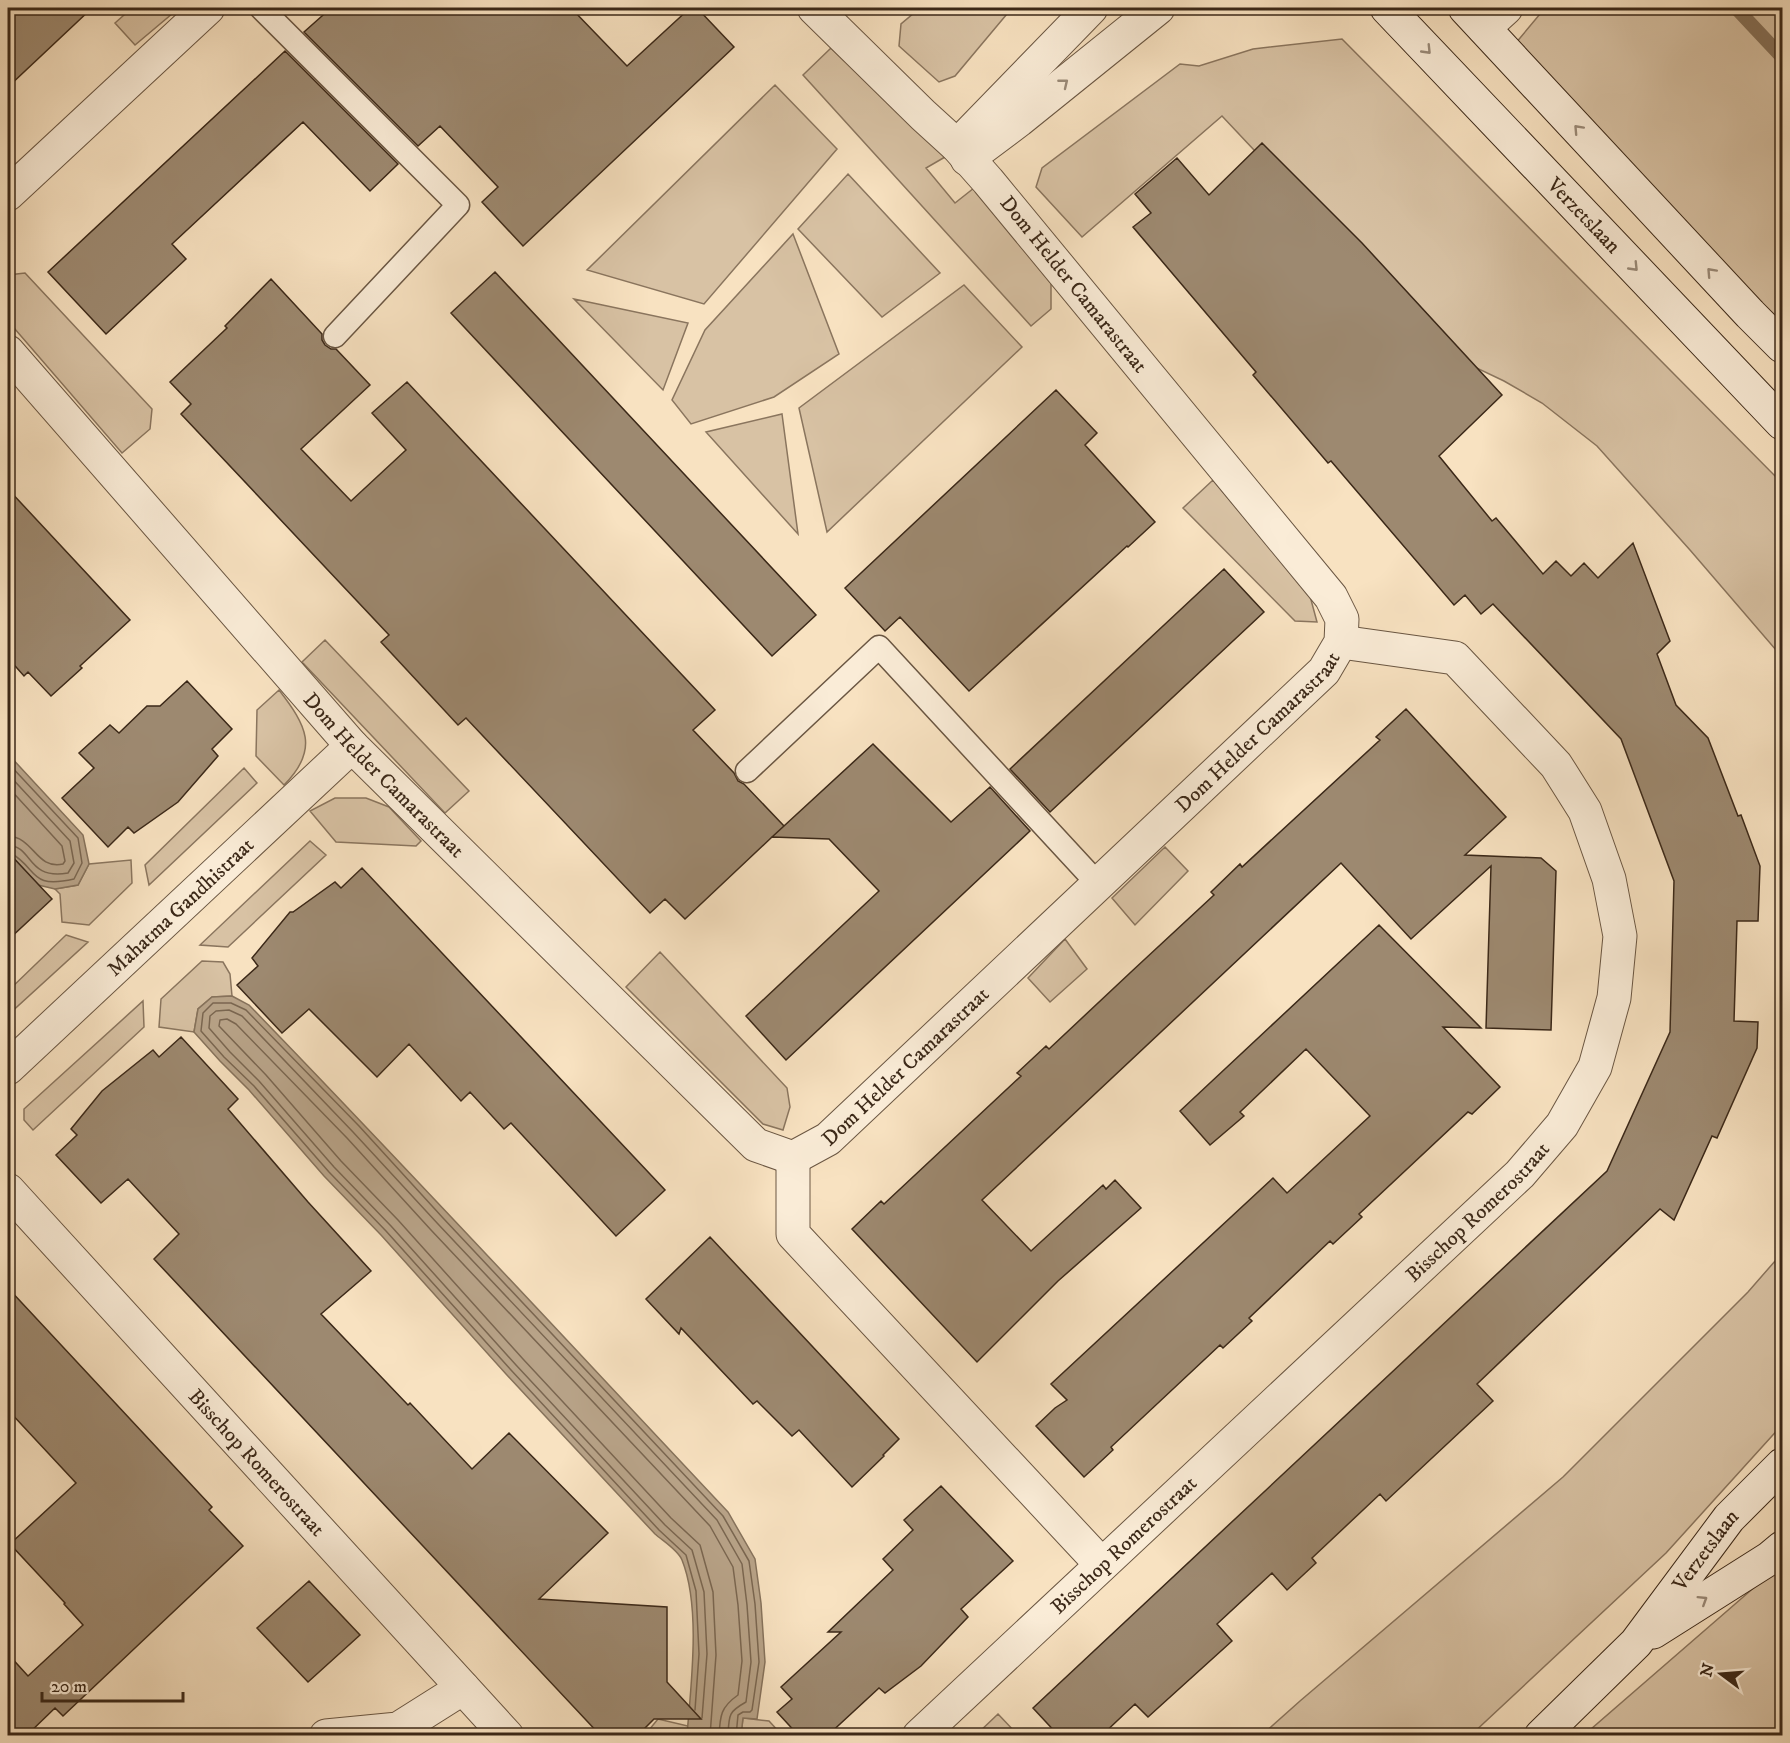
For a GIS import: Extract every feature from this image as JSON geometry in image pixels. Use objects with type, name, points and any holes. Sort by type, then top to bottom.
[{"type":"street","points":[[8,194],[208,8]]},
{"type":"street","name":"Dom Helder Camarastraat","points":[[8,352],[352,746],[756,1145],[793,1158],[828,1140],[1324,671],[1341,642],[1342,619],[1331,597],[1003,198],[962,152],[813,8]]},
{"type":"street","points":[[962,152],[1091,8]]},
{"type":"street","points":[[962,152],[1028,113],[1158,8]]},
{"type":"street","name":"Verzetslaan","points":[[1387,8],[1782,423]]},
{"type":"street","points":[[1485,14],[1750,314],[1782,346]]},
{"type":"street","name":"Bisschop Romerostraat","points":[[919,1736],[1520,1174],[1562,1125],[1595,1067],[1614,999],[1620,936],[1609,879],[1585,811],[1556,765],[1455,658],[1341,642]]},
{"type":"street","name":"Mahatma Gandhistraat","points":[[8,1068],[352,746]]},
{"type":"street","points":[[793,1158],[793,1234],[1101,1564]]},
{"type":"street","name":"Bisschop Romerostraat","points":[[8,1190],[507,1736]]},
{"type":"street","name":"Verzetslaan","points":[[1541,1736],[1636,1643],[1729,1518],[1782,1465]]},
{"type":"street","name":"Verzetslaan","points":[[1636,1643],[1770,1558],[1782,1548]]},
{"type":"street","points":[[326,1736],[398,1729],[463,1688]]},
{"type":"lane","points":[[261,8],[458,205],[335,336]]},
{"type":"lane","points":[[747,771],[879,646],[1098,884]]},
{"type":"shaded area","points":[[132,8],[179,8],[135,45],[115,23]]},
{"type":"shaded area","points":[[920,8],[1012,8],[955,76],[939,82],[899,46],[901,24]]},
{"type":"shaded area","points":[[1545,8],[1782,8],[1782,327],[1510,50]]},
{"type":"shaded area","points":[[1342,39],[1782,483],[1782,657],[1597,446],[1542,403],[1466,363],[1317,217],[1222,116],[1082,237],[1036,187],[1042,168],[1180,64],[1199,66],[1253,49]]},
{"type":"shaded area","points":[[831,48],[945,157],[926,168],[955,203],[974,188],[1051,283],[1051,309],[1031,326],[803,75]]},
{"type":"shaded area","points":[[775,85],[837,149],[704,304],[587,270]]},
{"type":"shaded area","points":[[848,174],[940,273],[882,317],[798,229]]},
{"type":"shaded area","points":[[793,234],[839,354],[774,397],[691,424],[672,400],[705,330]]},
{"type":"shaded area","points":[[25,273],[152,409],[150,429],[122,453],[8,321],[8,275]]},
{"type":"shaded area","points":[[964,285],[1022,347],[827,532],[799,408]]},
{"type":"shaded area","points":[[574,299],[688,323],[663,390]]},
{"type":"shaded area","points":[[782,414],[798,534],[706,432]]},
{"type":"shaded area","points":[[1213,480],[1310,596],[1317,622],[1295,621],[1183,508]]},
{"type":"shaded area","points":[[325,640],[469,791],[445,813],[302,662]]},
{"type":"shaded area","points":[[279,690],[296,715],[305,737],[302,760],[284,785],[256,756],[257,710]]},
{"type":"shaded area","points":[[244,768],[257,783],[149,885],[145,865]]},
{"type":"shaded area","points":[[335,798],[366,798],[389,807],[421,841],[416,846],[336,842],[310,811]]},
{"type":"shaded area","points":[[310,841],[326,855],[228,947],[200,945]]},
{"type":"shaded area","points":[[1165,847],[1188,871],[1135,925],[1112,898]]},
{"type":"shaded area","points":[[131,860],[132,883],[89,925],[62,922],[60,894],[55,889],[78,885],[89,864]]},
{"type":"shaded area","points":[[66,935],[88,942],[8,1015],[8,991]]},
{"type":"shaded area","points":[[1065,939],[1087,969],[1050,1002],[1028,978]]},
{"type":"shaded area","points":[[660,952],[787,1088],[790,1107],[783,1130],[763,1124],[626,987]]},
{"type":"shaded area","points":[[202,961],[223,962],[230,974],[232,996],[212,997],[198,1009],[194,1032],[159,1027],[161,999]]},
{"type":"shaded area","points":[[143,1001],[144,1027],[33,1130],[24,1120],[24,1109]]},
{"type":"shaded area","points":[[1782,1253],[1782,1425],[1666,1553],[1471,1735],[1262,1735],[1563,1477],[1748,1292]]},
{"type":"shaded area","points":[[1782,1563],[1782,1735],[1583,1736],[1757,1585]]},
{"type":"shaded area","points":[[998,1714],[1018,1735],[976,1735]]},
{"type":"shaded area","points":[[743,1718],[769,1721],[782,1735],[741,1736]]},
{"type":"shaded area","points":[[658,1719],[688,1726],[687,1735],[644,1736]]},
{"type":"water","points":[[8,754],[83,835],[89,864],[78,885],[55,889],[34,884],[8,856]]},
{"type":"water","points":[[232,996],[249,1005],[310,1068],[728,1512],[755,1559],[765,1662],[757,1719],[743,1718],[741,1735],[687,1735],[693,1623],[688,1579],[680,1556],[655,1534],[506,1374],[194,1032],[198,1009],[212,997]]},
{"type":"building","points":[[8,8],[92,8],[8,87]]},
{"type":"building","points":[[331,8],[571,8],[627,66],[690,8],[697,8],[734,47],[523,246],[482,202],[498,187],[440,126],[418,146],[304,32]]},
{"type":"building","points":[[285,51],[398,164],[370,191],[303,122],[172,244],[186,259],[106,334],[48,272]]},
{"type":"building","points":[[1262,143],[1362,243],[1502,395],[1439,456],[1492,521],[1496,518],[1543,574],[1556,561],[1571,576],[1584,563],[1598,578],[1633,543],[1670,641],[1657,654],[1676,705],[1708,738],[1760,866],[1758,921],[1737,921],[1734,1021],[1758,1022],[1757,1048],[1717,1138],[1712,1136],[1674,1220],[1660,1209],[1477,1384],[1493,1401],[1386,1501],[1380,1494],[1312,1558],[1316,1563],[1287,1590],[1272,1573],[1217,1624],[1232,1641],[1148,1717],[1135,1704],[1101,1736],[1059,1736],[1033,1708],[1607,1171],[1670,1032],[1674,881],[1621,739],[1493,604],[1481,614],[1465,595],[1454,605],[1331,461],[1328,463],[1253,375],[1256,372],[1133,227],[1151,213],[1135,194],[1177,158],[1209,195]]},
{"type":"building","points":[[495,272],[816,615],[772,656],[451,313]]},
{"type":"building","points":[[271,279],[322,334],[325,345],[336,349],[370,385],[301,449],[351,501],[406,450],[372,413],[407,382],[715,710],[693,730],[734,773],[738,781],[744,784],[784,826],[873,744],[951,822],[990,787],[1030,831],[786,1060],[746,1016],[879,891],[829,839],[772,837],[685,919],[665,899],[650,913],[466,718],[458,725],[381,642],[389,635],[181,414],[191,404],[170,382],[227,328],[225,326]]},
{"type":"building","points":[[1056,390],[1097,433],[1085,445],[1155,522],[969,691],[900,617],[885,631],[845,588]]},
{"type":"building","points":[[8,489],[130,620],[51,696],[28,672],[24,676],[8,658]]},
{"type":"building","points":[[1224,569],[1264,612],[1050,812],[1010,769]]},
{"type":"building","points":[[187,681],[232,729],[212,749],[218,756],[178,802],[134,833],[128,827],[108,847],[62,798],[94,768],[79,753],[110,725],[119,733],[147,706],[160,706]]},
{"type":"building","points":[[1406,709],[1506,817],[1465,855],[1541,858],[1556,871],[1551,1030],[1486,1028],[1491,866],[1411,939],[1341,863],[982,1200],[1031,1251],[1103,1185],[1106,1189],[1115,1180],[1141,1208],[1058,1281],[977,1362],[852,1229],[881,1201],[884,1204],[1021,1076],[1017,1073],[1046,1046],[1049,1049],[1214,895],[1211,892],[1240,864],[1242,867],[1380,740],[1376,737]]},
{"type":"building","points":[[8,852],[52,899],[8,940]]},
{"type":"building","points":[[362,868],[665,1190],[616,1236],[511,1123],[504,1129],[470,1092],[461,1101],[409,1044],[377,1077],[309,1009],[282,1033],[237,985],[258,966],[252,958],[290,912],[335,882],[341,888]]},
{"type":"building","points":[[1379,925],[1481,1028],[1443,1027],[1500,1087],[1472,1114],[1468,1112],[1359,1214],[1362,1217],[1333,1244],[1330,1241],[1249,1318],[1252,1321],[1223,1348],[1220,1345],[1111,1447],[1113,1450],[1084,1477],[1036,1426],[1067,1400],[1051,1384],[1273,1178],[1287,1193],[1370,1116],[1306,1049],[1240,1112],[1244,1116],[1210,1145],[1180,1111]]},
{"type":"building","points":[[181,1037],[238,1099],[228,1109],[371,1271],[321,1314],[472,1469],[509,1433],[608,1533],[539,1599],[667,1607],[667,1682],[701,1719],[654,1719],[637,1736],[601,1736],[154,1259],[179,1234],[128,1179],[101,1203],[56,1155],[77,1135],[71,1129],[102,1091],[153,1050],[159,1057]]},
{"type":"building","points":[[710,1237],[899,1439],[852,1487],[799,1430],[792,1436],[757,1401],[753,1404],[681,1328],[679,1334],[646,1299]]},
{"type":"building","points":[[8,1288],[212,1507],[209,1510],[243,1546],[63,1716],[55,1708],[26,1736],[8,1736],[8,1654],[28,1676],[83,1625],[10,1544],[76,1483],[8,1410]]},
{"type":"building","points":[[941,1486],[1013,1561],[961,1609],[968,1617],[921,1666],[885,1693],[879,1688],[827,1736],[799,1736],[777,1712],[792,1699],[781,1687],[841,1632],[828,1632],[893,1570],[883,1559],[913,1530],[904,1520]]},
{"type":"building","points":[[309,1581],[360,1635],[308,1682],[257,1628]]},
{"type":"waterway","points":[[1736,8],[1782,57]]}]
